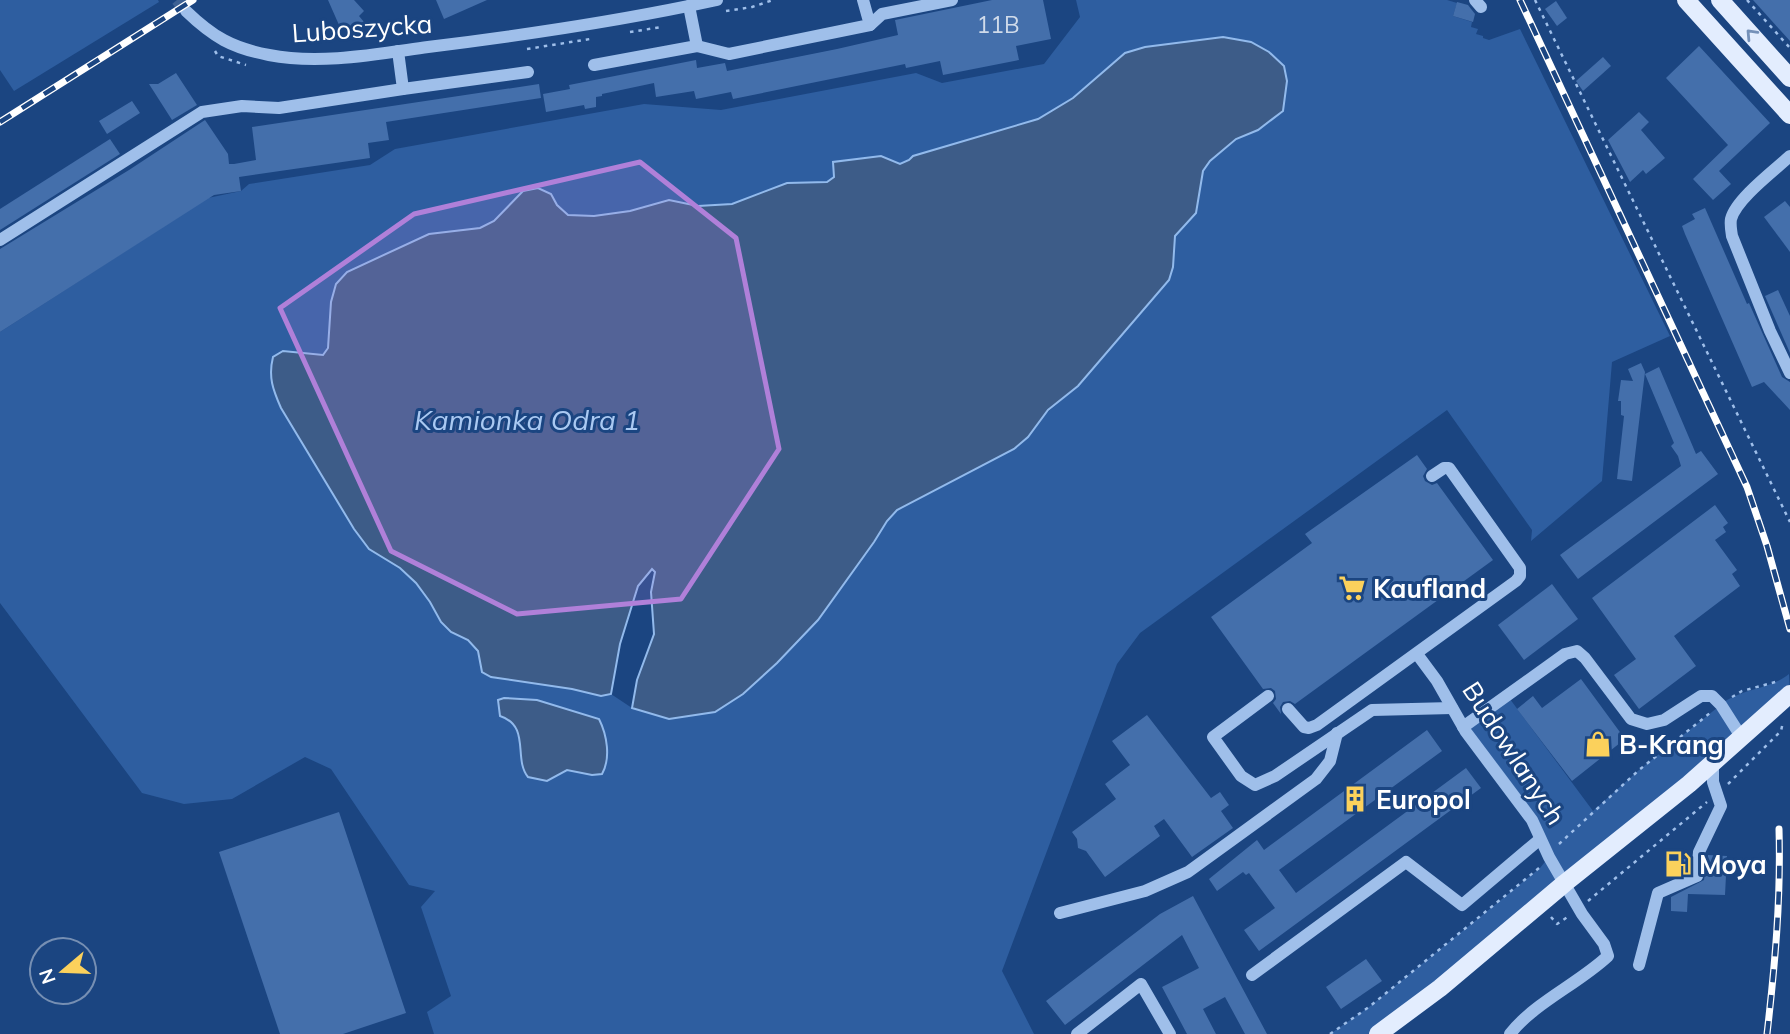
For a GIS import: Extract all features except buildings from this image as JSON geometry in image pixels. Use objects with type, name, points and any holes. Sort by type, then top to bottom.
[{"type":"main road","points":[[1686,0],[1785,108],[1790,123]]},
{"type":"main road","points":[[1720,0],[1787,73]]},
{"type":"main road","points":[[1378,1034],[1440,988],[1713,764],[1790,694]]},
{"type":"street","name":"Luboszycka","points":[[186,11],[209,33],[225,42],[269,55],[299,58],[398,51],[572,29],[717,0]]},
{"type":"street","points":[[863,0],[870,25]]},
{"type":"street","points":[[594,65],[697,46],[729,54],[870,25],[882,14],[952,0]]},
{"type":"street","points":[[689,6],[697,46]]},
{"type":"street","points":[[398,51],[403,89]]},
{"type":"street","points":[[0,240],[202,112],[242,106],[279,108],[528,72]]},
{"type":"street","points":[[1790,156],[1742,201],[1731,218],[1731,227],[1732,236],[1770,331],[1790,373]]},
{"type":"street","points":[[1288,709],[1304,727],[1317,725],[1520,576],[1521,568],[1449,468],[1432,475]]},
{"type":"street","points":[[1463,727],[1565,654],[1577,651],[1631,719],[1647,724],[1664,720],[1700,696],[1712,696],[1742,737]]},
{"type":"street","name":"Budowlanych","points":[[1417,654],[1437,681],[1463,727],[1532,820],[1539,840],[1579,909],[1604,944],[1608,956],[1519,1022],[1510,1034]]},
{"type":"street","points":[[1268,696],[1213,737],[1241,776],[1255,785],[1263,784],[1371,710],[1452,708]]},
{"type":"street","points":[[1060,913],[1145,891],[1188,872],[1316,779],[1331,761],[1337,733]]},
{"type":"street","points":[[1639,965],[1658,893],[1697,876],[1699,852],[1719,799],[1713,782],[1713,764]]},
{"type":"street","points":[[1252,975],[1406,863],[1462,905],[1539,840]]},
{"type":"street","points":[[1077,1034],[1142,984],[1170,1034]]},
{"type":"path","points":[[1535,0],[1790,522]]},
{"type":"path","points":[[1747,0],[1790,48]]},
{"type":"path","points":[[1579,909],[1719,799],[1781,731],[1784,719]]},
{"type":"highlighted area","points":[[640,162],[736,238],[779,449],[681,599],[517,614],[391,551],[280,308],[414,214]]},
{"type":"shaded area","points":[[0,0],[159,2],[14,91],[0,70]]},
{"type":"shaded area","points":[[1076,0],[1447,0],[1457,3],[1453,16],[1472,22],[1471,27],[1478,29],[1476,34],[1483,38],[1489,40],[1520,29],[1670,336],[1612,362],[1602,481],[1531,541],[1532,530],[1447,410],[1140,633],[1117,664],[1002,971],[1034,1034],[434,1034],[427,1012],[451,996],[421,907],[435,891],[409,885],[331,769],[305,757],[232,799],[184,804],[142,793],[0,603],[0,332],[208,198],[241,191],[249,184],[370,165],[395,149],[644,104],[721,110],[916,73],[942,83],[1044,64],[1080,17]],"holes":[[[1223,37],[1258,130],[1236,139],[1210,161],[1203,171],[1196,213],[1175,236],[1169,280],[1078,386],[993,459],[897,510],[818,620],[743,694],[632,708],[611,694],[601,696],[572,689],[478,651],[468,640],[451,632],[441,622],[416,583],[400,568],[369,549],[281,408],[271,377],[273,357],[283,351],[323,355],[329,339],[333,293],[337,283],[347,272],[459,232],[480,228],[494,221],[514,199],[557,205],[568,215],[594,216],[630,211],[669,200],[698,206],[732,204],[787,183],[827,182],[834,177],[833,162],[881,156],[900,164],[913,156],[1038,119],[1073,98],[1112,63],[1145,47]],[[499,700],[537,700],[599,719],[606,747],[602,774],[592,775],[567,770],[557,776],[524,771],[515,725]]]},
{"type":"shaded area","points":[[1789,674],[1790,694],[1377,1034],[1330,1034],[1369,1007],[1540,868],[1548,858],[1539,840],[1466,732],[1507,695],[1593,811],[1639,770],[1727,700]]},
{"type":"water","name":"Kamionka Odra 1","points":[[1223,37],[1251,42],[1269,52],[1284,66],[1287,81],[1283,111],[1258,130],[1236,139],[1210,161],[1203,171],[1196,213],[1175,236],[1173,267],[1169,280],[1078,386],[1048,410],[1028,437],[1014,449],[897,510],[818,620],[743,694],[715,712],[669,719],[632,708],[637,680],[654,634],[651,592],[655,572],[652,569],[638,586],[620,644],[611,694],[601,696],[491,677],[482,672],[478,651],[468,640],[451,632],[441,622],[416,583],[400,568],[369,549],[354,529],[281,408],[271,377],[273,357],[283,351],[323,355],[328,348],[331,302],[336,284],[347,272],[429,234],[480,228],[494,221],[523,191],[538,188],[551,194],[557,205],[568,215],[594,216],[630,211],[669,200],[698,206],[732,204],[787,183],[827,182],[834,177],[833,162],[881,156],[900,164],[913,156],[1038,119],[1073,98],[1125,53],[1145,47]]},
{"type":"water","points":[[498,700],[537,700],[599,719],[607,747],[602,774],[592,775],[567,770],[547,781],[528,777],[522,761],[519,735],[509,721],[500,716]]},
{"type":"tunnel","points":[[177,0],[186,11]]},
{"type":"railway","points":[[0,122],[193,0]]},
{"type":"railway","points":[[1520,0],[1747,487],[1790,629]]},
{"type":"railway","points":[[1767,1034],[1777,931],[1779,829]]},
{"type":"place","name":"Kaufland","points":[[1352,588]]},
{"type":"place","name":"B-Krang","points":[[1598,744]]},
{"type":"place","name":"Europol","points":[[1355,799]]},
{"type":"place","name":"Moya","points":[[1678,864]]}]
